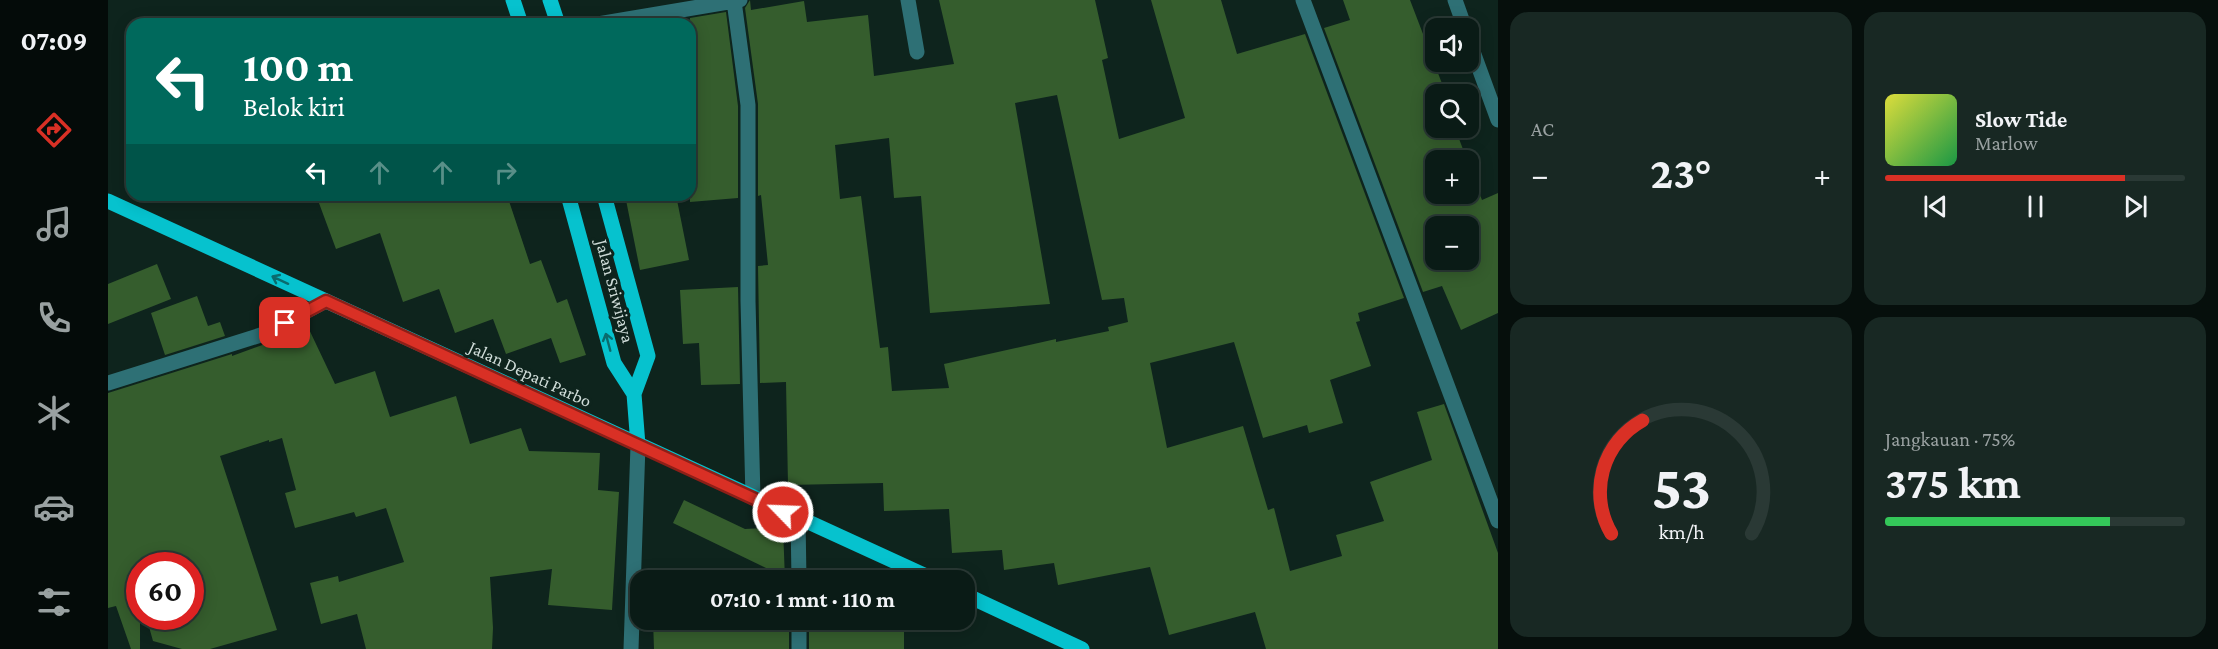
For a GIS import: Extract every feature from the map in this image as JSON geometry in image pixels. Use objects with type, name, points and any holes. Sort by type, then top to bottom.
[{"type":"main road","points":[[513,0],[519,18]]},
{"type":"main road","points":[[550,0],[556,18]]},
{"type":"main road","name":"Jalan Depati Parbo","points":[[108,201],[913,570]]},
{"type":"main road","name":"Jalan Sriwijaya","points":[[570,201],[614,363],[634,394]]},
{"type":"main road","name":"Jalan Sriwijaya","points":[[606,201],[648,356],[634,394],[638,445]]},
{"type":"main road","points":[[975,599],[1083,649]]},
{"type":"street","points":[[908,0],[917,52]]},
{"type":"street","points":[[1303,0],[1498,521]]},
{"type":"street","points":[[1455,0],[1461,18]]},
{"type":"street","points":[[634,18],[737,1],[748,105],[748,301],[753,498]]},
{"type":"street","points":[[1479,68],[1498,120]]},
{"type":"street","points":[[108,383],[264,334],[326,301]]},
{"type":"street","points":[[631,649],[638,445]]},
{"type":"street","points":[[798,518],[799,570]]},
{"type":"street","points":[[799,630],[799,649]]},
{"type":"building","points":[[750,0],[751,10],[804,1],[807,22],[868,15],[874,76],[954,64],[939,0],[1095,0],[1108,58],[1102,60],[1119,139],[1185,118],[1151,0],[1221,0],[1237,54],[1305,34],[1404,298],[1358,313],[1360,321],[1356,322],[1371,366],[1330,380],[1343,423],[1309,433],[1307,425],[1263,438],[1234,342],[1150,363],[1167,448],[1243,426],[1268,510],[1274,508],[1290,571],[1342,556],[1336,535],[1384,521],[1370,482],[1432,460],[1417,412],[1444,404],[1498,553],[1498,649],[1266,649],[1255,612],[1169,635],[1150,567],[1058,585],[1054,563],[1004,570],[1002,550],[952,553],[949,509],[884,511],[883,483],[788,485],[786,382],[760,383],[758,266],[768,265],[761,195],[758,196],[758,104],[745,8]],"holes":[[[1057,95],[1102,300],[1124,298],[1128,322],[1108,327],[1109,331],[1056,342],[1056,339],[944,364],[949,388],[892,391],[888,347],[880,348],[861,196],[840,199],[835,145],[889,138],[894,198],[921,196],[930,313],[1050,304],[1015,103]]]},
{"type":"building","points":[[1343,0],[1410,0],[1425,39],[1425,72],[1438,72],[1442,84],[1425,84],[1425,138],[1459,138],[1463,150],[1425,150],[1425,204],[1479,204],[1479,192],[1482,200],[1498,193],[1498,313],[1461,330],[1442,286],[1423,292],[1324,28],[1350,20]]},
{"type":"building","points":[[726,12],[738,106],[738,198],[690,202],[696,201],[696,18],[690,18]]},
{"type":"building","points":[[318,201],[509,201],[530,264],[541,260],[557,303],[567,299],[586,355],[560,363],[551,338],[506,354],[493,319],[455,333],[439,289],[403,302],[380,233],[336,249]]},
{"type":"building","points":[[626,201],[677,201],[689,260],[640,270]]},
{"type":"building","points":[[157,264],[171,299],[108,324],[108,284]]},
{"type":"building","points":[[738,287],[740,384],[701,385],[699,343],[683,344],[680,290]]},
{"type":"building","points":[[197,296],[208,326],[220,322],[225,336],[165,355],[151,313]]},
{"type":"building","points":[[306,323],[335,384],[375,371],[390,417],[456,396],[470,444],[521,428],[529,451],[600,453],[598,490],[619,492],[612,610],[548,605],[552,569],[490,577],[492,649],[366,649],[357,614],[321,624],[310,583],[338,576],[339,582],[404,562],[386,508],[356,517],[354,512],[295,528],[285,493],[296,490],[282,438],[220,456],[277,630],[210,649],[182,649],[153,641],[150,630],[204,630],[204,552],[126,552],[126,630],[140,630],[140,649],[131,649],[116,606],[108,608],[108,393],[268,343]]},
{"type":"building","points":[[684,500],[745,529],[783,527],[785,570],[689,570],[766,568],[673,523]]},
{"type":"building","points":[[653,630],[789,630],[789,649],[654,649]]},
{"type":"building","points":[[809,630],[904,630],[904,649],[809,649]]},
{"type":"route","points":[[285,323],[326,301],[783,512]]}]
